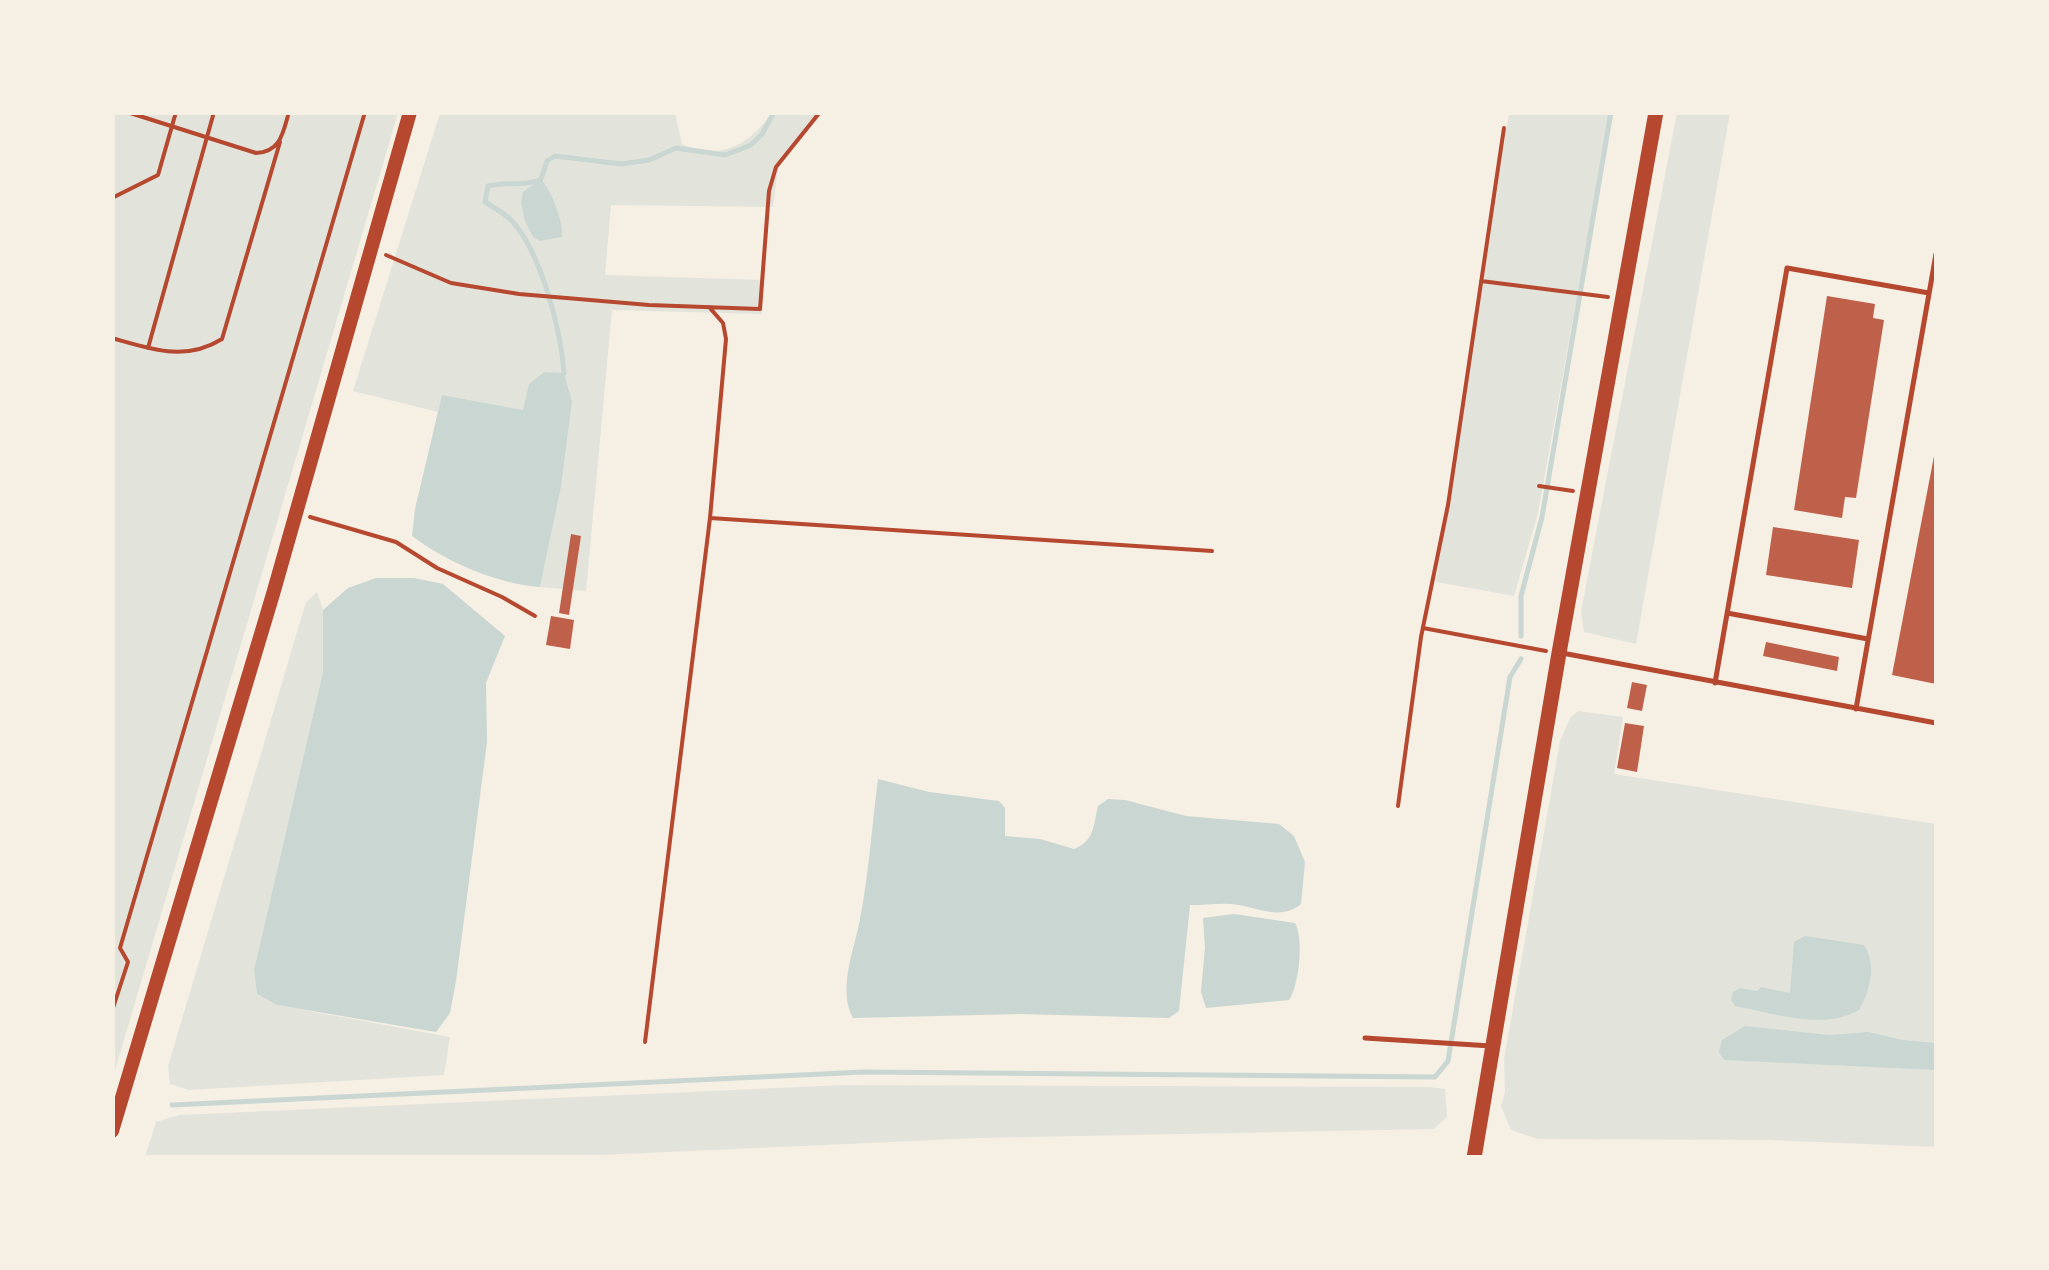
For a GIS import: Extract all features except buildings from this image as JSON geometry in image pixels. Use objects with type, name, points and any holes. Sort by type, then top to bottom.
[{"type":"main road","points":[[1474,1158],[1656,112]]},
{"type":"street","points":[[112,1131],[410,112]]},
{"type":"lane","points":[[1856,708],[1936,254]]},
{"type":"lane","points":[[1715,683],[1787,268],[1930,293]]},
{"type":"lane","points":[[1727,613],[1868,639]]},
{"type":"lane","points":[[1559,653],[1936,723]]},
{"type":"lane","points":[[1365,1038],[1493,1046]]},
{"type":"path","points":[[127,112],[256,153],[266,153],[280,142]]},
{"type":"path","points":[[112,198],[158,175],[176,112]]},
{"type":"path","points":[[148,348],[214,112]]},
{"type":"path","points":[[112,338],[184,354],[205,350],[222,339],[289,112]]},
{"type":"path","points":[[112,1011],[128,962],[120,948],[365,112]]},
{"type":"path","points":[[371,249],[451,283],[565,300],[760,309],[769,190],[776,167],[820,112]]},
{"type":"path","points":[[1398,806],[1504,128]]},
{"type":"path","points":[[1481,281],[1590,294]]},
{"type":"path","points":[[645,1042],[710,518],[726,339],[723,323],[709,307]]},
{"type":"path","points":[[1540,486],[1588,493]]},
{"type":"path","points":[[296,512],[396,542],[437,568],[535,616]]},
{"type":"path","points":[[710,518],[1212,551]]},
{"type":"path","points":[[1423,628],[1559,653]]},
{"type":"shaded area","points":[[113,113],[398,113],[113,1077]]},
{"type":"shaded area","points":[[440,113],[675,113],[682,144],[710,151],[744,141],[772,113],[823,113],[778,167],[773,207],[611,205],[605,275],[763,280],[762,314],[612,310],[586,591],[540,587],[561,487],[572,402],[523,410],[442,396],[438,412],[353,391]]},
{"type":"shaded area","points":[[1509,113],[1610,113],[1538,513],[1514,596],[1436,582]]},
{"type":"shaded area","points":[[1677,113],[1730,113],[1636,644],[1584,632],[1581,611]]},
{"type":"shaded area","points":[[541,179],[556,206],[562,237],[540,241],[533,237],[525,221],[521,203],[523,192]]},
{"type":"shaded area","points":[[544,372],[564,373],[572,402],[561,487],[540,587],[473,570],[412,536],[442,395],[523,410],[529,384]]},
{"type":"shaded area","points":[[376,578],[414,578],[443,584],[505,636],[486,683],[487,742],[456,981],[450,1013],[436,1032],[277,1005],[257,994],[254,970],[323,672],[323,610],[348,588]]},
{"type":"shaded area","points":[[317,592],[323,610],[323,672],[254,970],[257,994],[277,1005],[450,1037],[444,1075],[189,1090],[170,1084],[168,1066],[306,602]]},
{"type":"shaded area","points":[[1578,711],[1623,717],[1614,774],[1936,824],[1936,1147],[1769,1140],[1538,1139],[1511,1130],[1501,1106],[1505,1092],[1504,1059],[1560,741],[1570,718]]},
{"type":"shaded area","points":[[878,779],[929,792],[999,801],[1005,808],[1005,836],[1040,839],[1074,849],[1090,837],[1098,806],[1108,799],[1186,816],[1279,824],[1294,836],[1305,862],[1301,904],[1278,912],[1233,904],[1190,905],[1179,1011],[1169,1018],[1020,1014],[853,1018],[847,982],[863,902]]},
{"type":"shaded area","points":[[1234,914],[1295,923],[1299,962],[1289,1000],[1206,1008],[1201,992],[1203,918]]},
{"type":"shaded area","points":[[1805,936],[1864,945],[1870,960],[1870,978],[1859,1010],[1814,1020],[1735,1006],[1731,1000],[1733,992],[1740,988],[1757,991],[1761,987],[1790,993],[1794,942]]},
{"type":"shaded area","points":[[1745,1026],[1829,1035],[1868,1032],[1936,1043],[1936,1070],[1724,1060],[1719,1052],[1722,1040]]},
{"type":"shaded area","points":[[844,1085],[1429,1087],[1445,1089],[1447,1117],[1434,1129],[980,1138],[534,1158],[145,1157],[156,1122],[179,1115]]},
{"type":"waterway","points":[[564,373],[554,314],[532,251],[511,220],[485,202],[488,186],[541,179],[547,161],[555,156],[621,164],[649,160],[676,148],[725,155],[751,145],[774,112]]},
{"type":"waterway","points":[[1521,636],[1521,596],[1542,517],[1611,112]]},
{"type":"waterway","points":[[172,1105],[864,1072],[1435,1077],[1448,1061],[1510,677],[1521,659]]}]
